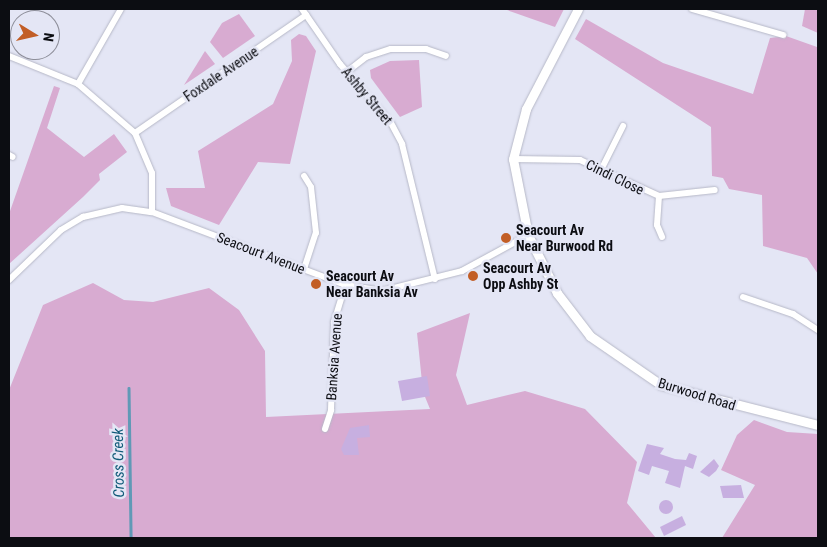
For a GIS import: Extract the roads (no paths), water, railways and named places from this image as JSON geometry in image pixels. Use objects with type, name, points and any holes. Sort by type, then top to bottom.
[{"type":"main road","name":"Burwood Road","points":[[578,9],[526,109],[514,159],[528,235],[570,315],[636,372],[685,393],[818,425]]},
{"type":"street","points":[[78,84],[121,9]]},
{"type":"street","points":[[692,9],[783,35]]},
{"type":"street","name":"Ashby Street","points":[[304,12],[348,71],[391,123],[402,144],[435,279]]},
{"type":"street","name":"Foxdale Avenue","points":[[135,133],[304,12]]},
{"type":"street","points":[[348,71],[366,57],[391,49],[426,49],[446,56]]},
{"type":"street","points":[[9,56],[78,84],[135,133],[152,173],[152,212]]},
{"type":"street","points":[[602,168],[623,126]]},
{"type":"street","name":"Cindi Close","points":[[514,159],[567,158],[602,168],[638,190],[659,196],[715,190]]},
{"type":"street","points":[[304,176],[311,187],[316,233],[304,269]]},
{"type":"street","points":[[659,196],[657,225],[662,237]]},
{"type":"street","name":"Seacourt Avenue","points":[[9,280],[36,250],[83,217],[122,208],[152,212],[346,285],[382,291],[435,279],[477,264],[528,235]]},
{"type":"street","name":"Banksia Avenue","points":[[325,429],[331,410],[334,322],[346,285]]},
{"type":"street","points":[[743,297],[793,314],[818,330]]},
{"type":"waterway","name":"Cross Creek","points":[[129,388],[131,538]]},
{"type":"place","name":"Seacourt Av Near Burwood Rd","points":[[506,238]]},
{"type":"place","name":"Seacourt Av Opp Ashby St","points":[[473,276]]},
{"type":"place","name":"Seacourt Av Near Banksia Av","points":[[316,284]]}]
